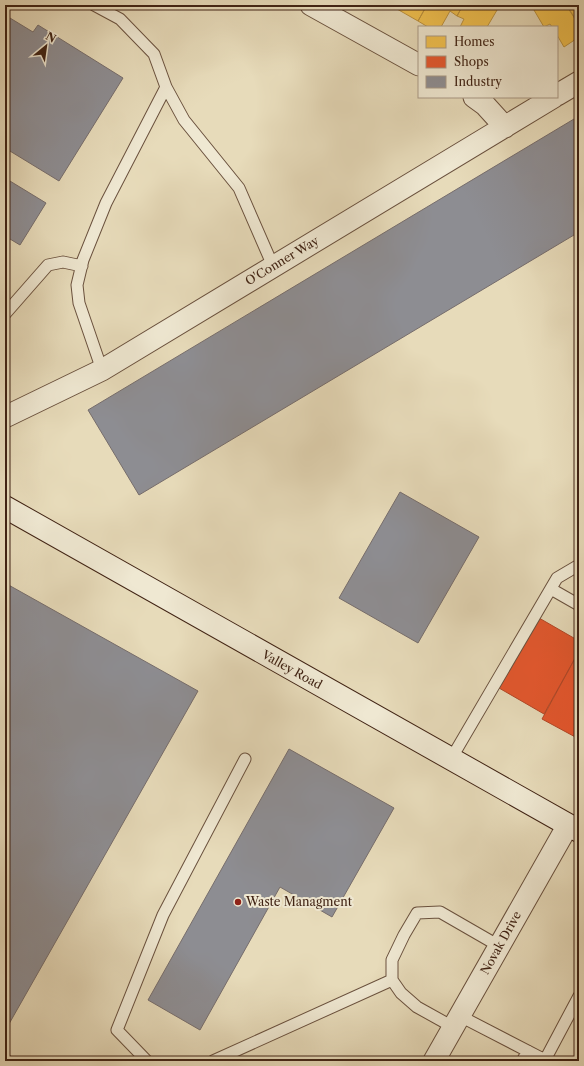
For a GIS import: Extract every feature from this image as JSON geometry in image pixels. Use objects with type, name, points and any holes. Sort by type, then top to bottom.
[{"type":"main road","name":"Valley Road","points":[[5,508],[573,828]]},
{"type":"street","points":[[311,5],[418,64]]},
{"type":"street","points":[[558,94],[579,82]]},
{"type":"street","points":[[475,98],[485,105],[505,126]]},
{"type":"street","name":"O'Conner Way","points":[[5,418],[102,370],[552,98]]},
{"type":"street","name":"Novak Drive","points":[[434,1061],[499,946],[573,828]]},
{"type":"lane","points":[[94,5],[120,19],[154,54],[166,87],[184,120],[239,188],[273,266]]},
{"type":"lane","points":[[102,370],[79,303],[77,285],[83,260],[106,203],[166,87]]},
{"type":"lane","points":[[5,314],[48,266],[63,262],[82,266]]},
{"type":"lane","points":[[451,759],[557,578],[579,564]]},
{"type":"lane","points":[[551,589],[579,605]]},
{"type":"lane","points":[[147,1061],[117,1030],[163,915],[245,759]]},
{"type":"lane","points":[[499,946],[440,912],[418,913],[404,935],[392,960],[392,980],[401,993],[417,1007],[528,1050],[546,1060],[579,996]]},
{"type":"lane","points":[[213,1061],[392,980]]},
{"type":"lane","points":[[522,1061],[528,1050]]},
{"type":"building: Homes","points":[[399,5],[427,5],[418,21],[397,9]]},
{"type":"building: Homes","points":[[427,5],[463,5],[457,16],[450,11],[442,26],[426,26],[418,21]]},
{"type":"building: Homes","points":[[463,5],[500,5],[488,26],[460,26],[464,19],[457,16]]},
{"type":"building: Homes","points":[[531,5],[566,5],[579,25],[579,37],[564,47],[558,37],[558,26],[551,26],[550,24],[543,26]]},
{"type":"building: Homes","points":[[566,5],[579,5],[579,25],[571,12]]},
{"type":"building: Shops","points":[[539,618],[579,641],[579,651],[544,714],[499,688]]},
{"type":"building: Shops","points":[[579,651],[579,739],[542,719]]},
{"type":"building: Industry","points":[[5,15],[33,32],[38,25],[123,78],[59,181],[5,148]]},
{"type":"building: Industry","points":[[579,116],[579,232],[139,495],[88,410]]},
{"type":"building: Industry","points":[[5,178],[46,203],[20,245],[5,236]]},
{"type":"building: Industry","points":[[400,492],[479,537],[418,643],[339,598]]},
{"type":"building: Industry","points":[[5,583],[198,691],[5,1031]]},
{"type":"building: Industry","name":"Waste Managment","points":[[289,749],[394,808],[332,917],[280,887],[200,1030],[148,1000]]},
{"type":"building: Industry","points":[[5,1053],[20,1061],[5,1061]]},
{"type":"place","name":"Waste Managment","points":[[238,902]]}]
